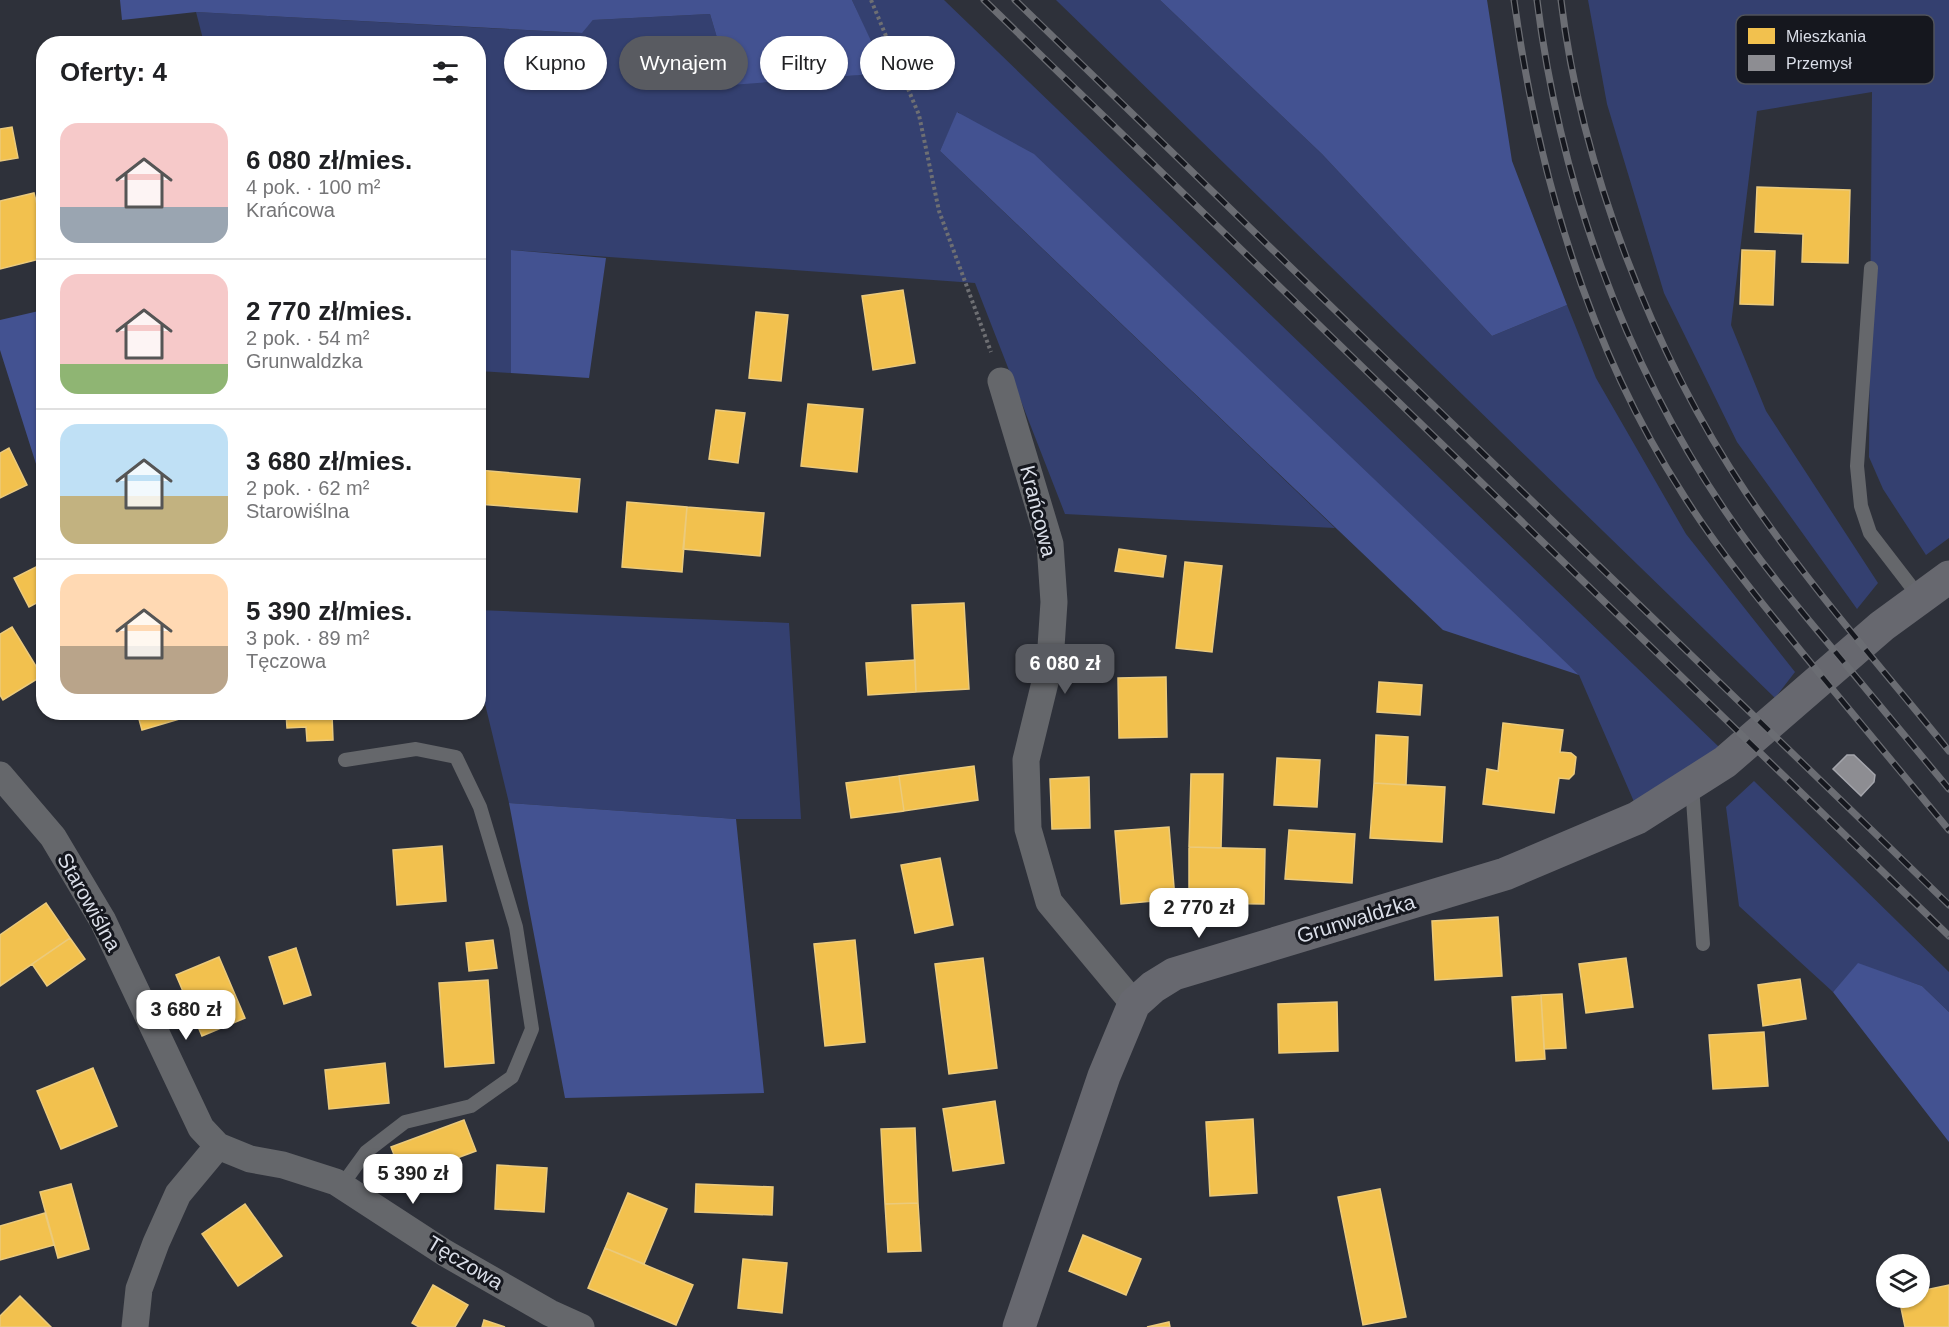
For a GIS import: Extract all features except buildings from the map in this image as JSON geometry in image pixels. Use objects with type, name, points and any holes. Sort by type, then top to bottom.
[{"type":"street","name":"Krańcowa","points":[[1001,381],[1050,544],[1054,602],[1050,662],[1026,760],[1028,829],[1049,902],[1134,1004]]},
{"type":"street","name":"Grunwaldzka","points":[[1019,1327],[1104,1076],[1134,1004],[1153,987],[1174,974],[1505,874],[1637,818],[1725,762],[1882,626],[1949,577]]},
{"type":"street","name":"Starowiślna","points":[[0,776],[52,837],[97,912],[186,1092],[201,1128],[218,1146]]},
{"type":"street","name":"Tęczowa","points":[[218,1146],[250,1159],[283,1165],[342,1185],[445,1253],[550,1313],[581,1327]]},
{"type":"street","points":[[135,1327],[139,1289],[160,1233],[178,1194],[218,1146]]},
{"type":"lane","points":[[1871,268],[1857,466],[1861,506],[1870,533],[1920,598]]},
{"type":"lane","points":[[342,1185],[366,1152],[405,1122],[471,1106],[512,1077],[532,1029],[516,927],[480,807],[456,757],[416,749],[345,760]]},
{"type":"lane","points":[[1692,783],[1703,944]]},
{"type":"path","points":[[871,0],[919,115],[939,211],[1001,381]]},
{"type":"shaded area","points":[[120,0],[852,0],[869,36],[860,36],[860,75],[848,76],[848,36],[760,36],[760,83],[748,84],[748,36],[717,36],[710,14],[593,20],[582,33],[196,12],[122,20]]},
{"type":"shaded area","points":[[852,0],[944,0],[1719,747],[1635,804],[1579,675],[958,112],[940,151],[1335,528],[1065,514],[975,283],[511,250],[511,373],[486,371],[486,36],[202,36],[196,12],[581,33],[593,20],[710,14],[717,36],[619,36],[619,90],[748,90],[748,83],[760,82],[760,90],[848,90],[848,76],[860,75],[860,90],[955,90],[955,36],[868,36]]},
{"type":"shaded area","points":[[1056,0],[1160,0],[1322,154],[1492,336],[1567,305],[1596,378],[1686,534],[1795,672],[1775,698]]},
{"type":"shaded area","points":[[1160,0],[1487,0],[1512,161],[1567,305],[1492,336],[1322,154]]},
{"type":"shaded area","points":[[1588,0],[1949,0],[1949,538],[1926,555],[1883,489],[1869,457],[1872,92],[1757,111],[1731,325],[1766,411],[1878,583],[1857,609],[1737,442],[1664,293],[1607,104]]},
{"type":"shaded area","points":[[957,112],[1034,154],[1579,675],[1443,630],[940,151]]},
{"type":"shaded area","points":[[511,250],[606,258],[589,378],[511,373]]},
{"type":"shaded area","points":[[36,312],[36,464],[0,350],[0,320]]},
{"type":"shaded area","points":[[486,610],[789,623],[801,819],[736,819],[509,803],[486,708]]},
{"type":"shaded area","points":[[1754,781],[1949,972],[1949,1012],[1922,986],[1858,964],[1833,992],[1739,906],[1726,807]]},
{"type":"shaded area","points":[[509,803],[736,819],[764,1093],[565,1098]]},
{"type":"shaded area","points":[[1858,963],[1922,986],[1949,1012],[1949,1142],[1833,992]]},
{"type":"railway","points":[[984,0],[1949,936]]},
{"type":"railway","points":[[1015,0],[1949,905]]},
{"type":"railway","points":[[1514,0],[1537,130],[1572,257],[1594,319],[1620,380],[1650,439],[1684,496],[1730,562],[1949,830]]},
{"type":"railway","points":[[1537,0],[1562,136],[1580,202],[1602,268],[1627,331],[1656,394],[1689,454],[1750,546],[1949,789]]},
{"type":"railway","points":[[1561,0],[1585,128],[1604,193],[1626,257],[1681,381],[1713,439],[1770,527],[1845,624],[1949,751]]}]
